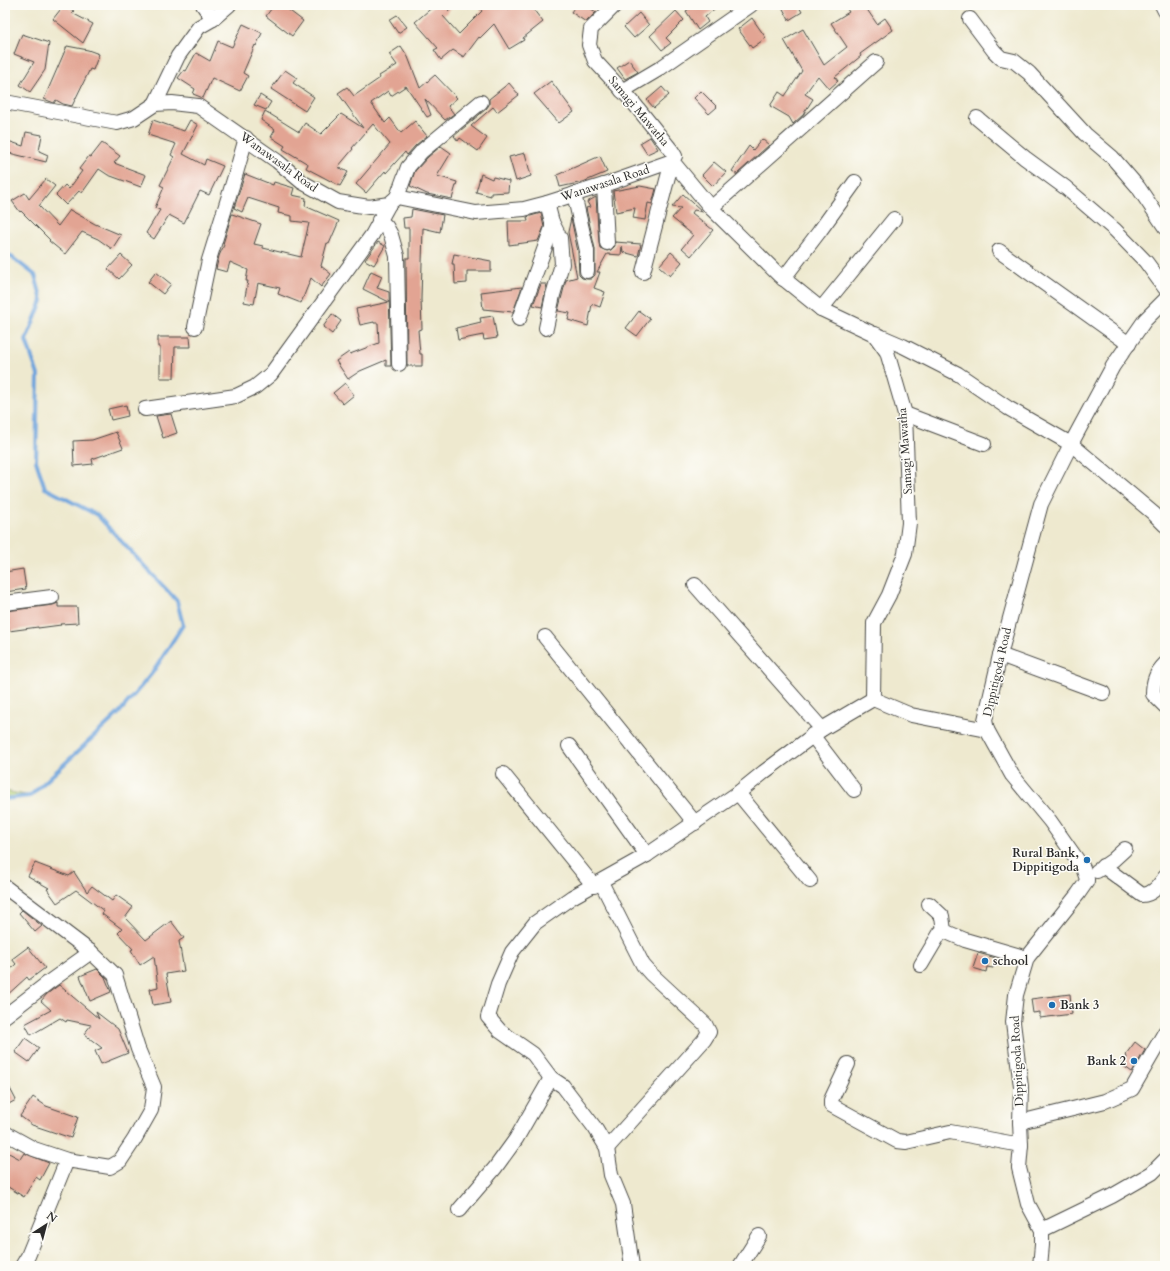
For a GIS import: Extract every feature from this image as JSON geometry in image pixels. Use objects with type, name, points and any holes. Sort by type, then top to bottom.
[{"type":"street","points":[[203,5],[213,19]]},
{"type":"street","points":[[5,102],[117,123],[134,118],[156,104],[178,56],[199,27],[213,19],[230,5]]},
{"type":"street","name":"Samagi Mawatha","points":[[615,5],[591,29],[589,46],[595,61],[672,151],[674,156],[672,161],[711,208],[783,279],[821,309],[874,334],[887,352],[905,414],[909,523],[905,554],[888,595],[874,622],[872,699]]},
{"type":"street","points":[[622,91],[659,69],[751,5]]},
{"type":"street","points":[[1162,5],[1165,11]]},
{"type":"street","points":[[970,19],[1001,58],[1014,61],[1029,73],[1086,134],[1112,157],[1138,187],[1165,227]]},
{"type":"street","points":[[711,208],[876,62]]},
{"type":"street","points":[[145,409],[236,396],[255,387],[271,374],[372,235],[379,220],[393,200],[408,167],[422,151],[481,102]]},
{"type":"street","name":"Wanawasala Road","points":[[156,104],[172,103],[198,106],[277,160],[302,182],[338,202],[369,207],[393,200],[476,213],[524,209],[604,185],[672,161]]},
{"type":"street","points":[[977,118],[1066,188],[1115,230],[1146,262],[1165,288]]},
{"type":"street","points":[[194,327],[208,260],[246,138]]},
{"type":"street","points":[[643,272],[672,161]]},
{"type":"street","points":[[783,279],[855,182]]},
{"type":"street","points":[[604,185],[607,243]]},
{"type":"street","points":[[574,194],[587,251],[587,271]]},
{"type":"street","points":[[546,328],[553,295],[562,264],[560,238],[552,222],[547,203]]},
{"type":"street","points":[[821,309],[894,219]]},
{"type":"street","points":[[379,220],[386,226],[391,235],[397,256],[399,364]]},
{"type":"street","points":[[519,319],[552,228],[552,222]]},
{"type":"street","points":[[999,251],[1129,344]]},
{"type":"street","name":"Dippitigoda Road","points":[[1040,1266],[1042,1230],[1028,1204],[1019,1168],[1022,1087],[1013,1022],[1016,995],[1026,958],[1087,881],[1083,868],[1050,821],[1012,775],[987,730],[985,720],[1000,655],[1041,504],[1113,366],[1145,320],[1165,300]]},
{"type":"street","points":[[874,334],[903,346],[958,374],[1008,408],[1071,444],[1153,513],[1165,525]]},
{"type":"street","points":[[905,414],[984,444]]},
{"type":"street","points":[[695,585],[817,732],[854,790]]},
{"type":"street","points":[[5,603],[52,597]]},
{"type":"street","points":[[545,637],[695,823]]},
{"type":"street","points":[[1000,655],[1103,693]]},
{"type":"street","points":[[1165,664],[1157,672],[1153,683],[1153,694],[1165,706]]},
{"type":"street","points":[[632,1266],[623,1204],[611,1175],[607,1148],[595,1128],[563,1086],[551,1078],[533,1054],[500,1031],[488,1017],[498,984],[512,952],[535,923],[572,897],[598,884],[647,855],[738,794],[817,732],[872,699],[911,714],[987,730]]},
{"type":"street","points":[[570,746],[647,855]]},
{"type":"street","points":[[503,774],[598,884],[643,965],[705,1024],[709,1032],[704,1040],[607,1148]]},
{"type":"street","points":[[738,794],[810,881]]},
{"type":"street","points":[[1087,881],[1095,872],[1113,860],[1125,849]]},
{"type":"street","points":[[1103,866],[1142,895],[1154,891],[1165,877]]},
{"type":"street","points":[[5,888],[92,952],[115,975],[138,1049],[154,1087],[151,1110],[120,1162],[110,1166],[67,1160],[34,1149],[5,1133]]},
{"type":"street","points":[[929,904],[942,916],[944,931]]},
{"type":"street","points":[[944,931],[965,940],[1026,958]]},
{"type":"street","points":[[921,964],[940,933],[944,931]]},
{"type":"street","points":[[5,1016],[49,982],[92,952]]},
{"type":"street","points":[[1020,1122],[1105,1101],[1132,1089],[1165,1032]]},
{"type":"street","points":[[848,1064],[830,1100],[831,1106],[897,1141],[906,1142],[950,1132],[1021,1145]]},
{"type":"street","points":[[459,1210],[516,1139],[551,1078]]},
{"type":"street","points":[[22,1266],[28,1256],[67,1160]]},
{"type":"street","points":[[1042,1230],[1112,1196],[1152,1173],[1165,1160]]},
{"type":"street","points":[[740,1266],[759,1236]]},
{"type":"green space","points":[[5,791],[30,796],[5,797]]},
{"type":"building","points":[[64,5],[74,11],[72,13],[93,24],[83,43],[53,19]]},
{"type":"building","points":[[274,5],[282,5],[303,21],[292,36],[266,16]]},
{"type":"building","points":[[435,5],[454,5],[443,16],[459,34],[482,11],[477,5],[530,5],[543,22],[523,38],[524,40],[509,49],[494,24],[480,38],[479,37],[464,57],[453,50],[441,60],[434,50],[438,48],[415,22]]},
{"type":"building","points":[[576,5],[585,5],[596,12],[586,22],[571,12]]},
{"type":"building","points":[[695,5],[719,5],[705,17],[708,22],[698,30],[686,11]]},
{"type":"building","points":[[781,5],[798,5],[802,12],[789,20]]},
{"type":"building","points":[[853,5],[864,5],[877,24],[885,18],[893,30],[860,54],[861,56],[835,77],[838,81],[829,89],[818,76],[805,94],[813,99],[804,114],[793,124],[789,117],[770,106],[779,92],[785,96],[802,71],[784,40],[803,29],[824,65],[847,47],[831,23],[849,12],[847,9]]},
{"type":"building","points":[[676,11],[684,20],[666,38],[671,43],[662,50],[650,36]]},
{"type":"building","points":[[639,13],[649,25],[634,38],[624,27]]},
{"type":"building","points":[[397,15],[407,27],[398,33],[389,20]]},
{"type":"building","points":[[752,18],[766,38],[752,48],[738,29]]},
{"type":"building","points":[[243,24],[262,33],[243,73],[248,76],[240,91],[212,78],[203,98],[193,94],[195,89],[178,78],[184,70],[186,71],[196,53],[210,61],[218,41],[232,47]]},
{"type":"building","points":[[22,34],[49,43],[45,70],[30,92],[20,85],[34,62],[14,54]]},
{"type":"building","points":[[67,46],[88,50],[99,54],[93,70],[90,69],[72,106],[63,104],[56,100],[54,103],[44,99]]},
{"type":"building","points":[[401,46],[408,57],[420,88],[435,75],[457,98],[448,106],[454,114],[445,120],[425,99],[431,115],[427,117],[406,86],[391,96],[388,91],[371,103],[385,123],[390,118],[401,133],[415,121],[427,136],[407,155],[405,152],[386,173],[385,171],[366,193],[356,184],[390,144],[373,124],[338,167],[348,172],[340,186],[306,168],[308,164],[283,149],[285,146],[271,137],[275,130],[261,120],[265,111],[299,132],[305,123],[321,134],[341,114],[363,128],[338,93],[347,87],[354,96],[380,78],[379,76],[397,65],[389,54]]},
{"type":"building","points":[[629,60],[638,72],[625,79],[617,68]]},
{"type":"building","points":[[285,70],[297,78],[293,83],[314,97],[305,111],[271,89]]},
{"type":"building","points":[[551,81],[574,112],[559,123],[534,94]]},
{"type":"building","points":[[509,83],[519,95],[497,112],[493,107],[471,126],[487,138],[478,151],[460,138],[458,141],[454,136],[486,109],[489,105],[489,99]]},
{"type":"building","points":[[662,87],[669,95],[654,108],[647,100]]},
{"type":"building","points":[[701,91],[717,107],[709,114],[694,98]]},
{"type":"building","points":[[260,95],[271,102],[266,110],[254,105]]},
{"type":"building","points":[[153,120],[184,131],[190,120],[198,125],[183,154],[204,165],[206,159],[223,166],[209,195],[200,191],[184,223],[169,215],[154,239],[146,233],[160,210],[155,208],[164,187],[160,185],[174,157],[171,155],[176,144],[148,135]]},
{"type":"building","points":[[26,132],[42,135],[39,151],[48,155],[46,162],[5,152],[5,140],[23,146]]},
{"type":"building","points":[[650,137],[658,149],[647,154],[640,143]]},
{"type":"building","points":[[762,139],[769,145],[737,174],[732,171],[749,146],[753,150]]},
{"type":"building","points":[[102,143],[120,156],[114,163],[146,175],[141,187],[108,175],[99,169],[82,193],[79,191],[66,205],[56,195],[65,185],[69,189],[82,171],[79,169]]},
{"type":"building","points":[[441,146],[451,153],[437,176],[457,182],[452,199],[427,194],[410,186],[415,171]]},
{"type":"building","points":[[525,153],[531,176],[516,181],[509,157]]},
{"type":"building","points":[[600,156],[607,172],[583,182],[560,187],[557,175]]},
{"type":"building","points":[[714,162],[726,172],[713,186],[702,175]]},
{"type":"building","points":[[245,174],[273,185],[274,182],[294,188],[292,195],[306,198],[305,206],[339,221],[329,244],[327,243],[321,266],[331,274],[321,287],[311,278],[301,303],[278,294],[280,288],[258,283],[254,304],[244,302],[248,281],[246,281],[248,270],[230,262],[227,272],[216,269],[232,214],[261,224],[254,244],[263,246],[263,248],[301,257],[309,223],[292,221],[292,216],[278,213],[279,208],[248,198],[242,212],[234,208]]},
{"type":"building","points":[[481,174],[492,179],[493,177],[509,181],[508,192],[491,193],[491,196],[476,192]]},
{"type":"building","points":[[46,179],[55,186],[39,206],[58,226],[70,210],[95,224],[121,235],[112,249],[98,239],[82,232],[65,254],[49,241],[50,240],[21,211],[20,212],[12,201],[25,193],[29,199]]},
{"type":"building","points":[[640,186],[656,189],[652,204],[648,203],[645,220],[633,218],[635,208],[616,212],[613,191]]},
{"type":"building","points":[[683,194],[703,212],[694,210],[692,213],[713,230],[691,256],[682,248],[693,235],[672,218],[681,208],[672,207]]},
{"type":"building","points":[[596,197],[600,248],[607,251],[611,250],[615,246],[615,242],[641,244],[638,256],[623,252],[622,246],[621,255],[607,254],[597,272],[600,272],[594,288],[605,292],[600,307],[592,304],[588,326],[568,320],[570,313],[558,311],[566,280],[577,277],[568,232],[571,218],[578,252],[579,275],[582,278],[591,279],[595,275],[595,249],[586,208],[590,207],[587,202]]},
{"type":"building","points":[[412,209],[443,215],[440,232],[423,228],[421,299],[422,329],[418,330],[420,354],[422,354],[422,366],[407,366],[406,258],[409,258],[409,228],[404,228],[403,218],[411,217]]},
{"type":"building","points":[[541,213],[544,227],[538,241],[509,245],[508,221],[528,221],[527,217]]},
{"type":"building","points":[[378,242],[385,246],[374,265],[365,260]]},
{"type":"building","points":[[671,252],[682,262],[670,276],[659,266]]},
{"type":"building","points":[[454,254],[491,261],[491,271],[467,271],[467,283],[455,284],[454,264],[452,264]]},
{"type":"building","points":[[121,255],[132,265],[119,279],[108,269]]},
{"type":"building","points":[[371,271],[382,276],[377,288],[389,292],[391,366],[386,366],[386,360],[360,371],[348,379],[336,361],[349,352],[350,354],[379,343],[378,323],[374,322],[360,325],[356,309],[389,302],[363,289]]},
{"type":"building","points":[[156,272],[171,284],[163,294],[148,282]]},
{"type":"building","points":[[541,284],[547,284],[542,307],[533,305]]},
{"type":"building","points":[[522,287],[513,312],[483,309],[481,292]]},
{"type":"building","points":[[639,311],[650,319],[637,336],[626,328]]},
{"type":"building","points":[[332,314],[341,321],[332,334],[323,327]]},
{"type":"building","points":[[493,316],[497,338],[484,340],[483,335],[458,340],[456,328],[481,322],[480,318]]},
{"type":"building","points":[[158,337],[190,337],[191,347],[175,347],[174,378],[160,378],[160,347],[158,347]]},
{"type":"building","points":[[345,383],[354,395],[343,404],[333,393]]},
{"type":"building","points":[[126,405],[128,416],[111,420],[108,409]]},
{"type":"building","points":[[171,414],[177,433],[163,438],[156,416]]},
{"type":"building","points":[[116,432],[123,448],[92,459],[93,464],[74,466],[73,441],[92,440]]},
{"type":"building","points":[[23,569],[26,589],[5,592],[5,572]]},
{"type":"building","points":[[58,603],[58,607],[77,607],[78,623],[9,631],[6,611],[53,605]]},
{"type":"building","points":[[35,863],[69,876],[74,872],[87,892],[92,886],[112,901],[116,895],[133,907],[125,918],[146,940],[171,921],[184,938],[179,941],[184,971],[166,974],[171,1002],[153,1005],[150,989],[158,987],[154,956],[140,965],[131,950],[133,949],[118,933],[122,929],[102,914],[104,911],[76,890],[57,903],[47,889],[49,888],[28,876]]},
{"type":"building","points":[[22,910],[42,926],[35,932],[19,913]]},
{"type":"building","points":[[28,947],[45,968],[29,980],[27,977],[5,997],[5,974],[16,964],[12,959]]},
{"type":"building","name":"school","points":[[978,953],[996,958],[993,968],[987,967],[986,972],[973,968]]},
{"type":"building","points":[[97,969],[105,977],[111,992],[90,1001],[80,976]]},
{"type":"building","points":[[59,985],[99,1019],[96,1012],[118,1029],[128,1053],[101,1064],[95,1051],[102,1048],[84,1034],[91,1025],[67,1020],[66,1022],[60,1018],[31,1035],[25,1024],[51,1010],[41,1001],[47,994]]},
{"type":"building","name":"Bank 3","points":[[1070,994],[1072,1014],[1040,1018],[1040,1012],[1033,1013],[1031,999]]},
{"type":"building","points":[[25,1038],[39,1048],[29,1062],[15,1052]]},
{"type":"building","name":"Bank 2","points":[[1135,1042],[1145,1050],[1132,1072],[1122,1065],[1127,1058],[1126,1054]]},
{"type":"building","points":[[5,1079],[16,1100],[5,1106]]},
{"type":"building","points":[[33,1097],[46,1106],[78,1117],[71,1138],[32,1125],[20,1116]]},
{"type":"building","points":[[5,1151],[20,1159],[24,1153],[49,1163],[40,1180],[36,1177],[24,1197],[5,1185]]},
{"type":"waterway","points":[[5,252],[35,275],[42,301],[26,340],[38,375],[36,461],[45,488],[97,515],[177,601],[183,625],[153,672],[118,714],[30,796],[5,799]]},
{"type":"place","name":"Rural Bank, Dippitigoda","points":[[1087,860]]},
{"type":"place","name":"school","points":[[985,961]]},
{"type":"place","name":"Bank 3","points":[[1052,1005]]},
{"type":"place","name":"Bank 2","points":[[1134,1061]]}]
